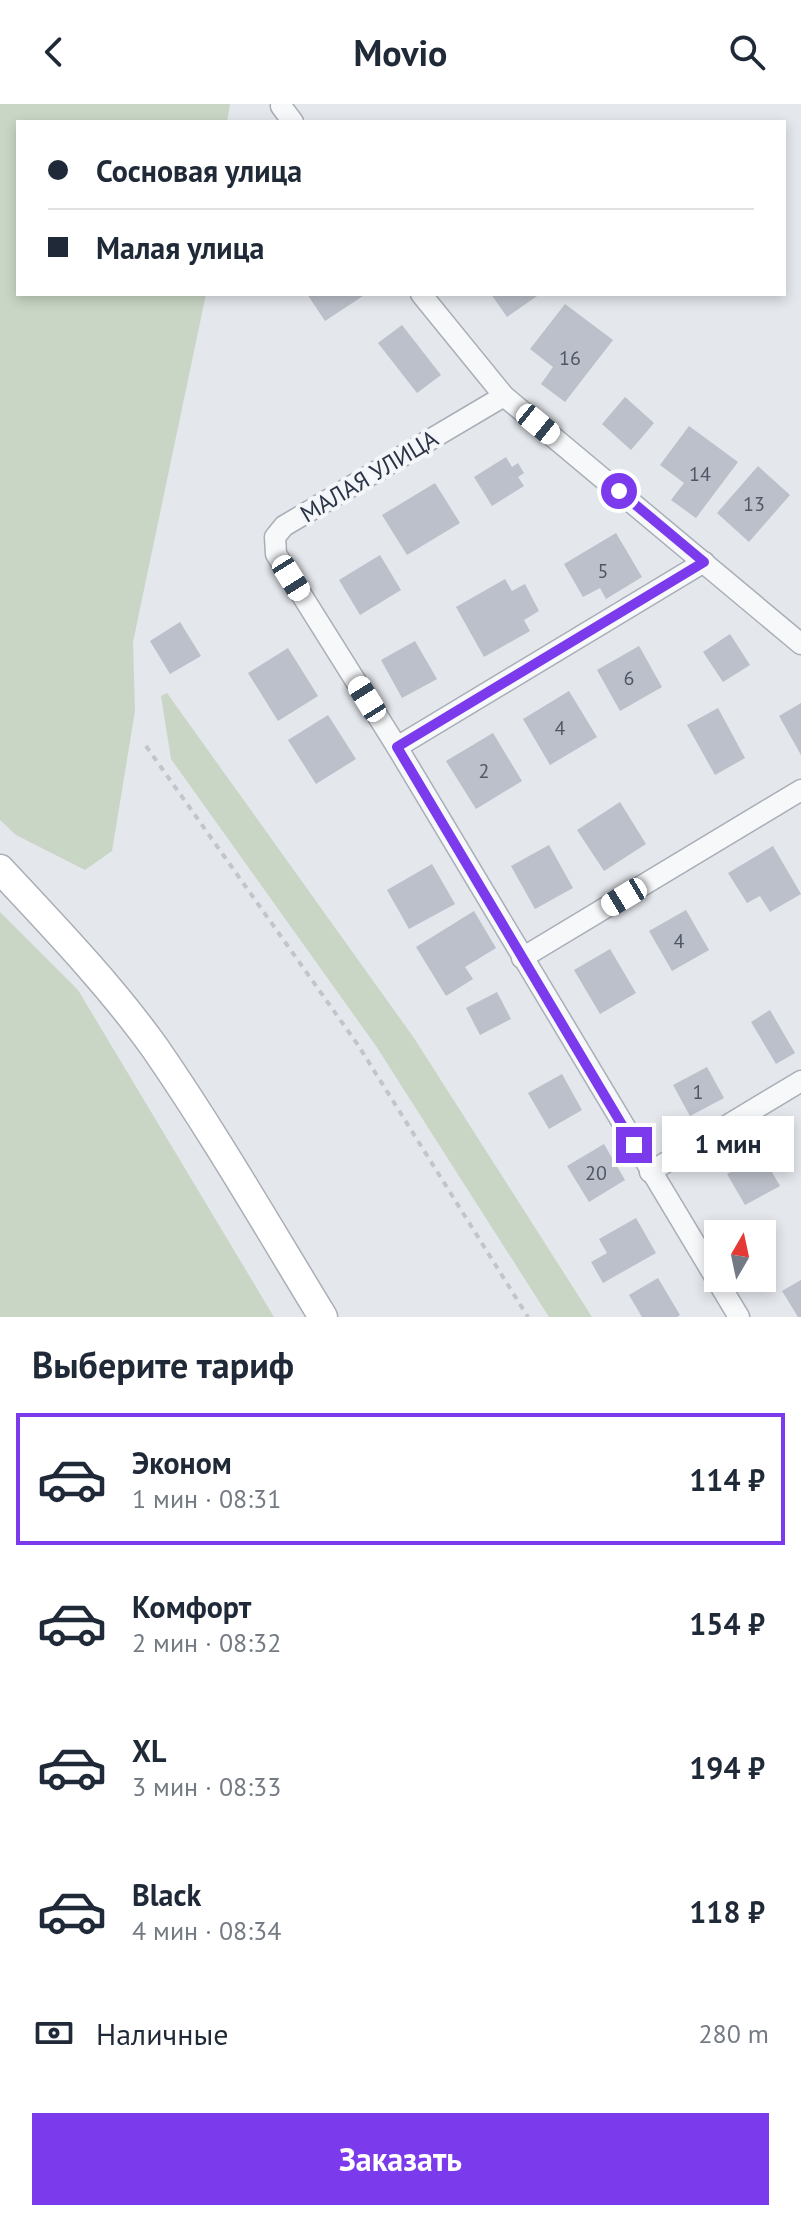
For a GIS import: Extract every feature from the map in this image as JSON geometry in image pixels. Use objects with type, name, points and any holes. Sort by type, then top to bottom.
[{"type":"main road","points":[[0,869],[85,960],[153,1046],[210,1132],[323,1317]]},
{"type":"street","points":[[423,296],[504,396],[801,644]]},
{"type":"street","name":"МАЛАЯ УЛИЦА","points":[[504,396],[284,526],[275,537],[276,554],[397,747],[739,1317]]},
{"type":"street","points":[[397,747],[704,562]]},
{"type":"street","points":[[522,958],[801,790]]},
{"type":"street","points":[[650,1172],[801,1081]]},
{"type":"path","points":[[146,746],[358,1045],[528,1317]]},
{"type":"green space","points":[[0,104],[230,104],[227,120],[16,120],[16,296],[206,296],[133,642],[135,711],[112,851],[85,870],[16,835],[0,820]]},
{"type":"green space","points":[[167,693],[414,1038],[592,1317],[549,1317],[376,1046],[171,759],[161,696]]},
{"type":"green space","points":[[0,912],[78,990],[274,1317],[0,1317]]},
{"type":"building","points":[[308,296],[363,296],[325,321]]},
{"type":"building","points":[[492,296],[537,296],[507,317]]},
{"type":"building","points":[[565,304],[613,340],[565,402],[541,384],[553,367],[530,349]]},
{"type":"building","points":[[402,325],[441,375],[417,393],[378,343]]},
{"type":"building","points":[[625,397],[654,423],[631,450],[602,424]]},
{"type":"building","points":[[689,426],[738,462],[696,518],[671,500],[684,483],[660,465]]},
{"type":"building","points":[[506,457],[512,467],[518,463],[524,473],[518,477],[524,486],[492,506],[474,477]]},
{"type":"building","points":[[758,466],[790,495],[749,542],[717,513]]},
{"type":"building","points":[[435,483],[460,523],[407,555],[382,515]]},
{"type":"building","points":[[616,533],[642,577],[606,599],[600,588],[583,597],[564,564]]},
{"type":"building","points":[[380,555],[401,590],[360,615],[339,580]]},
{"type":"building","points":[[505,579],[512,591],[525,584],[539,611],[524,620],[530,631],[484,657],[456,607]]},
{"type":"building","points":[[180,622],[201,656],[170,674],[150,641]]},
{"type":"building","points":[[730,634],[750,665],[723,682],[703,652]]},
{"type":"building","points":[[415,641],[437,679],[402,698],[381,660]]},
{"type":"building","points":[[639,646],[662,687],[620,711],[597,670]]},
{"type":"building","points":[[288,648],[318,696],[278,721],[248,673]]},
{"type":"building","points":[[569,691],[597,737],[550,765],[523,719]]},
{"type":"building","points":[[801,703],[801,755],[779,716]]},
{"type":"building","points":[[718,708],[745,758],[715,775],[687,725]]},
{"type":"building","points":[[328,715],[356,759],[316,784],[288,740]]},
{"type":"building","points":[[493,733],[522,781],[476,809],[446,761]]},
{"type":"building","points":[[620,802],[646,844],[604,871],[577,830]]},
{"type":"building","points":[[549,845],[573,888],[535,909],[511,866]]},
{"type":"building","points":[[773,846],[801,894],[770,912],[760,896],[747,903],[728,873]]},
{"type":"building","points":[[432,864],[455,904],[409,929],[387,890]]},
{"type":"building","points":[[686,910],[709,950],[672,971],[649,931]]},
{"type":"building","points":[[474,911],[496,948],[465,967],[473,979],[446,996],[416,947]]},
{"type":"building","points":[[610,949],[636,993],[600,1014],[574,970]]},
{"type":"building","points":[[497,992],[511,1019],[480,1035],[466,1008]]},
{"type":"building","points":[[770,1010],[795,1053],[776,1064],[751,1022]]},
{"type":"building","points":[[707,1067],[724,1098],[690,1116],[673,1085]]},
{"type":"building","points":[[562,1074],[582,1110],[549,1129],[528,1093]]},
{"type":"building","points":[[604,1144],[625,1180],[589,1202],[567,1166]]},
{"type":"building","points":[[762,1155],[780,1186],[745,1205],[727,1174]]},
{"type":"building","points":[[636,1218],[656,1253],[603,1283],[591,1262],[607,1253],[599,1239]]},
{"type":"building","points":[[658,1278],[680,1315],[677,1317],[642,1317],[629,1295]]},
{"type":"building","points":[[801,1280],[801,1317],[798,1317],[782,1291]]},
{"type":"route","points":[[619,491],[704,562],[397,747],[634,1145]]}]
